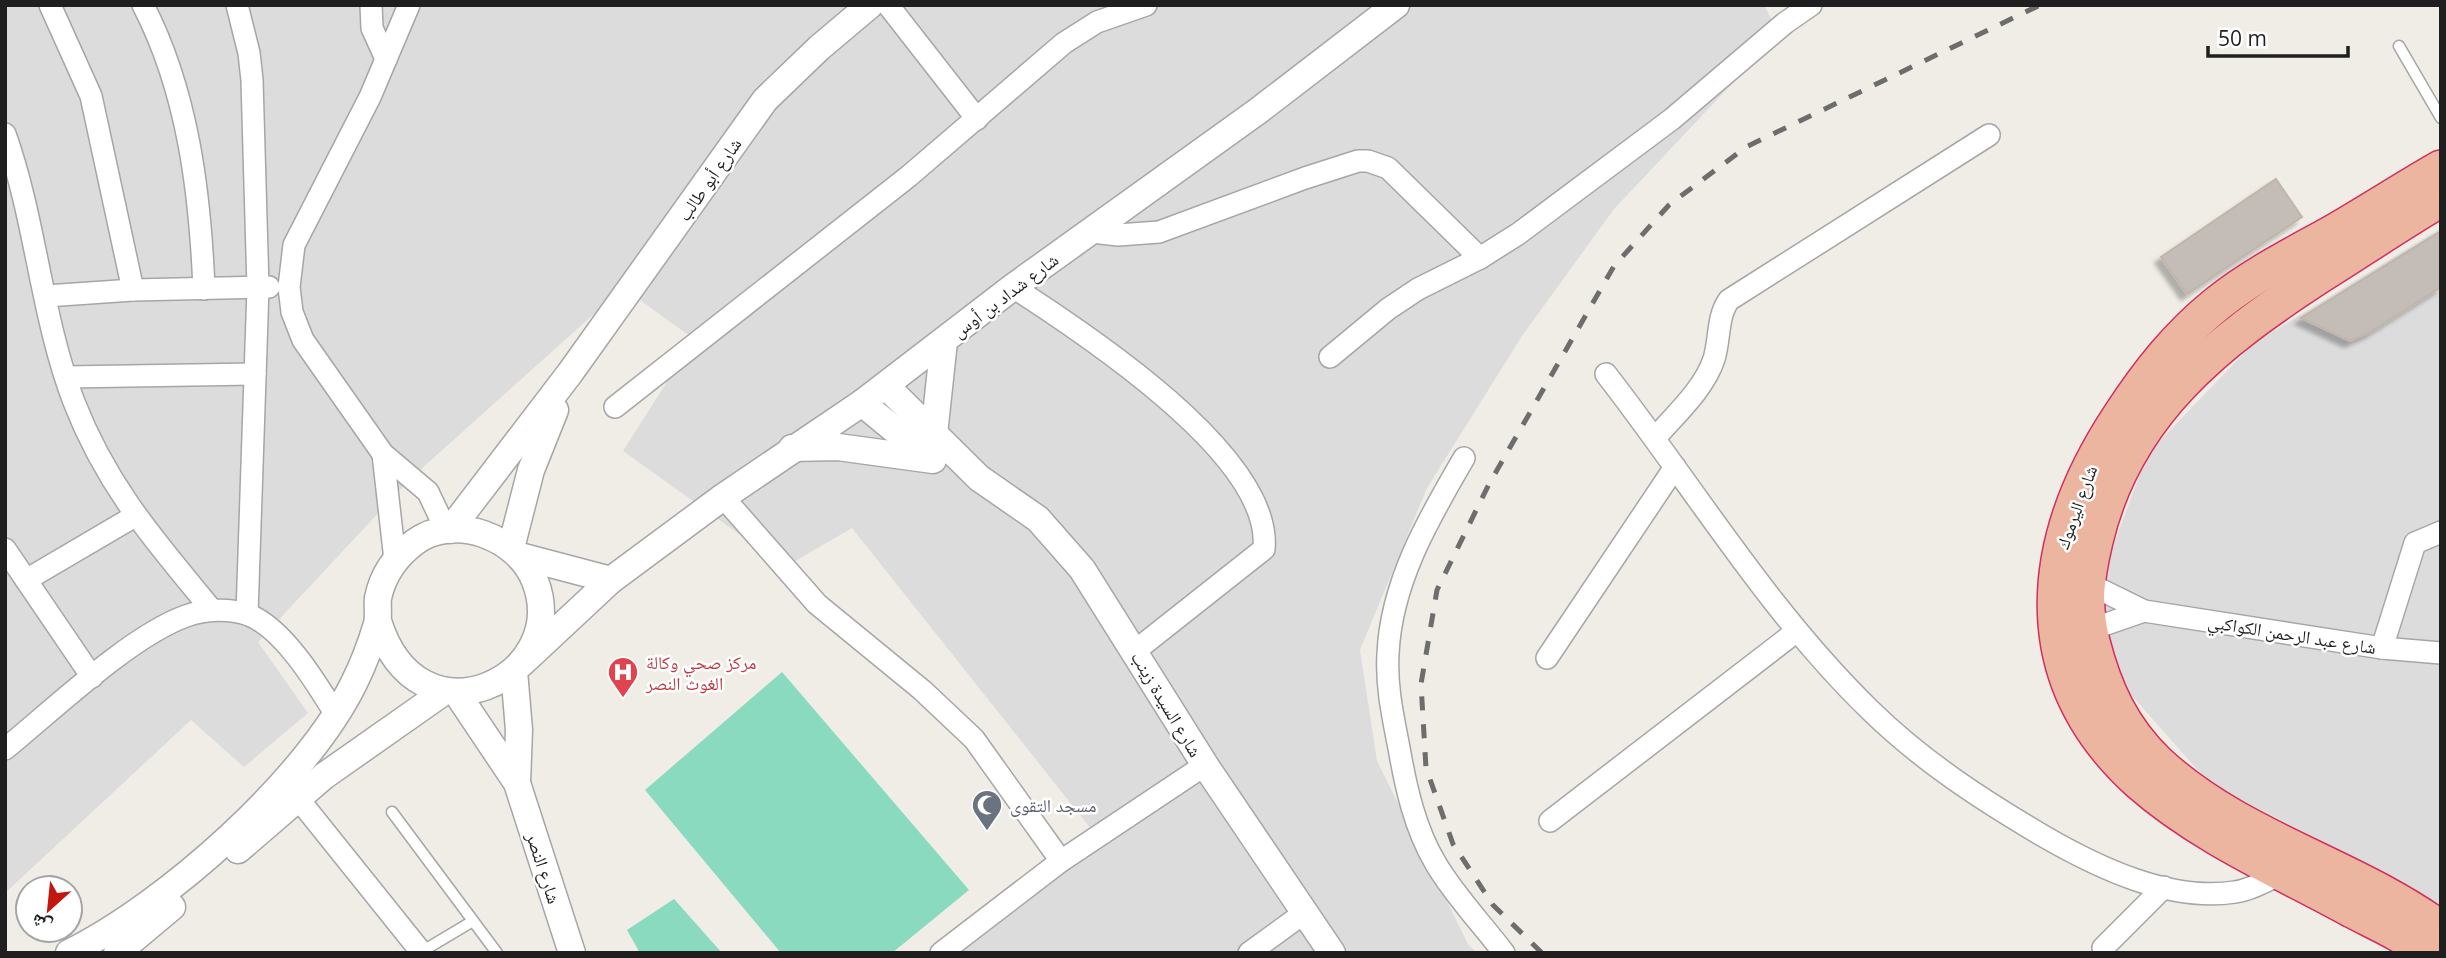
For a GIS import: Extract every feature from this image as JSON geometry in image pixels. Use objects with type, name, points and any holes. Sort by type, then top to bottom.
[{"type":"highway","name":"شارع اليرموك","points":[[2440,176],[2237,332],[2176,388],[2140,432],[2115,481],[2099,523],[2085,582],[2089,630],[2101,676],[2124,724],[2138,742],[2177,779],[2246,825],[2387,896],[2441,929]]},
{"type":"highway","name":"شارع اليرموك","points":[[2427,953],[2207,829],[2142,784],[2121,764],[2087,718],[2064,664],[2054,618],[2062,535],[2104,440],[2145,378],[2179,338],[2220,301],[2278,263],[2440,176]]},
{"type":"street","points":[[50,5],[91,96],[133,290]]},
{"type":"street","points":[[143,5],[163,45],[176,83],[200,211],[204,289]]},
{"type":"street","points":[[237,5],[249,53],[252,80],[258,288],[247,614]]},
{"type":"street","points":[[371,5],[372,28],[386,59]]},
{"type":"street","points":[[409,5],[386,59],[294,245],[289,287],[292,312],[303,340],[383,454],[428,492],[448,530]]},
{"type":"street","name":"شارع أبو طالب","points":[[448,530],[570,373],[765,100],[819,48],[870,5]]},
{"type":"street","points":[[888,5],[977,119]]},
{"type":"street","points":[[615,407],[909,176],[1080,32],[1097,22],[1146,5]]},
{"type":"street","points":[[1330,357],[1388,309],[1518,234],[1672,119],[1780,14],[1811,5]]},
{"type":"street","name":"شارع شداد بن أوس","points":[[518,667],[611,580],[723,496],[886,386],[1013,287],[1092,232],[1393,6]]},
{"type":"street","points":[[5,134],[21,185],[66,377],[99,460],[135,516],[212,610]]},
{"type":"street","points":[[1655,438],[1697,389],[1710,369],[1723,309],[1729,300],[1989,135]]},
{"type":"street","points":[[1092,232],[1118,235],[1159,232],[1305,178],[1358,161],[1368,161],[1388,168],[1480,258]]},
{"type":"street","points":[[46,296],[133,290],[289,287]]},
{"type":"street","points":[[1013,287],[1080,330],[1175,404],[1247,488],[1261,518],[1265,533],[1264,549],[1135,652]]},
{"type":"street","points":[[934,433],[944,341]]},
{"type":"street","name":"شارع أبو طالب","points":[[515,552],[539,447],[570,373]]},
{"type":"street","points":[[66,377],[255,374]]},
{"type":"street","points":[[1606,374],[1797,631],[1872,712],[1954,781],[2084,859],[2164,887],[2207,894],[2232,893],[2284,873]]},
{"type":"street","name":"شارع السيدة زينب","points":[[886,386],[979,478],[1051,532],[1082,569],[1205,765],[1332,953]]},
{"type":"street","name":"شارع السيدة زينب","points":[[862,403],[933,460],[979,478]]},
{"type":"street","points":[[792,448],[838,447],[933,460]]},
{"type":"street","points":[[383,454],[395,560]]},
{"type":"street","points":[[1464,458],[1429,517],[1406,572],[1391,623],[1388,680],[1406,788],[1427,846],[1437,866],[1504,953]]},
{"type":"street","points":[[1547,658],[1675,467]]},
{"type":"street","points":[[723,496],[817,604],[922,690],[974,739],[1061,861]]},
{"type":"street","points":[[92,677],[13,566],[135,516]]},
{"type":"street","points":[[515,552],[535,581],[541,610],[536,638],[518,667],[487,687],[451,692],[421,683],[400,667],[385,646],[378,621],[378,599],[384,578],[395,560],[418,540],[448,530],[482,533],[515,552],[611,580]]},
{"type":"street","points":[[2382,648],[2415,543],[2441,532]]},
{"type":"street","name":"شارع عبد الرحمن الكواكبي","points":[[2085,582],[2144,611],[2382,648],[2441,653]]},
{"type":"street","points":[[5,749],[92,677],[156,631],[185,616],[212,610],[247,614],[276,635],[313,678],[336,715]]},
{"type":"street","name":"شارع عبد الرحمن الكواكبي","points":[[2089,630],[2144,611]]},
{"type":"street","points":[[69,953],[116,947],[292,790],[353,685],[378,621]]},
{"type":"street","points":[[1550,821],[1797,631]]},
{"type":"street","name":"شارع النصر","points":[[517,783],[518,667]]},
{"type":"street","points":[[313,678],[337,687],[353,685]]},
{"type":"street","points":[[292,790],[324,776],[451,692]]},
{"type":"street","name":"شارع النصر","points":[[451,692],[517,783],[572,953]]},
{"type":"street","points":[[941,953],[1061,861],[1205,765]]},
{"type":"street","points":[[292,790],[421,952]]},
{"type":"street","points":[[2104,948],[2164,887]]},
{"type":"street","points":[[1249,953],[1304,913]]},
{"type":"lane","points":[[2399,46],[2441,118]]},
{"type":"lane","points":[[392,812],[497,953]]},
{"type":"lane","points":[[421,952],[474,921]]},
{"type":"shaded area","points":[[5,5],[1764,5],[1779,34],[1614,209],[1522,336],[1427,488],[1360,650],[1377,761],[1468,944],[1477,953],[954,953],[1103,844],[852,528],[785,567],[623,451],[694,339],[623,288],[410,479],[258,642],[308,713],[244,767],[191,720],[25,874],[14,874],[14,885],[5,893]]},
{"type":"shaded area","points":[[2441,228],[2441,915],[2394,878],[2210,784],[2111,672],[2100,581],[2148,453],[2253,344]]},
{"type":"green space","points":[[782,672],[969,890],[892,953],[781,953],[645,790]]},
{"type":"green space","points":[[674,899],[722,953],[640,953],[627,930]]},
{"type":"building","points":[[2276,179],[2302,217],[2187,294],[2161,257]]},
{"type":"building","points":[[2441,231],[2441,287],[2370,332],[2350,341],[2301,318]]},
{"type":"railway","points":[[1542,953],[1493,905],[1453,844],[1426,768],[1421,684],[1437,590],[1489,484],[1614,266],[1669,205],[1746,147],[2040,5]]},
{"type":"place","name":"مركز صحي وكالة الغوث النصر","points":[[623,699]]},
{"type":"place","name":"مسجد التقوى","points":[[987,832]]}]
